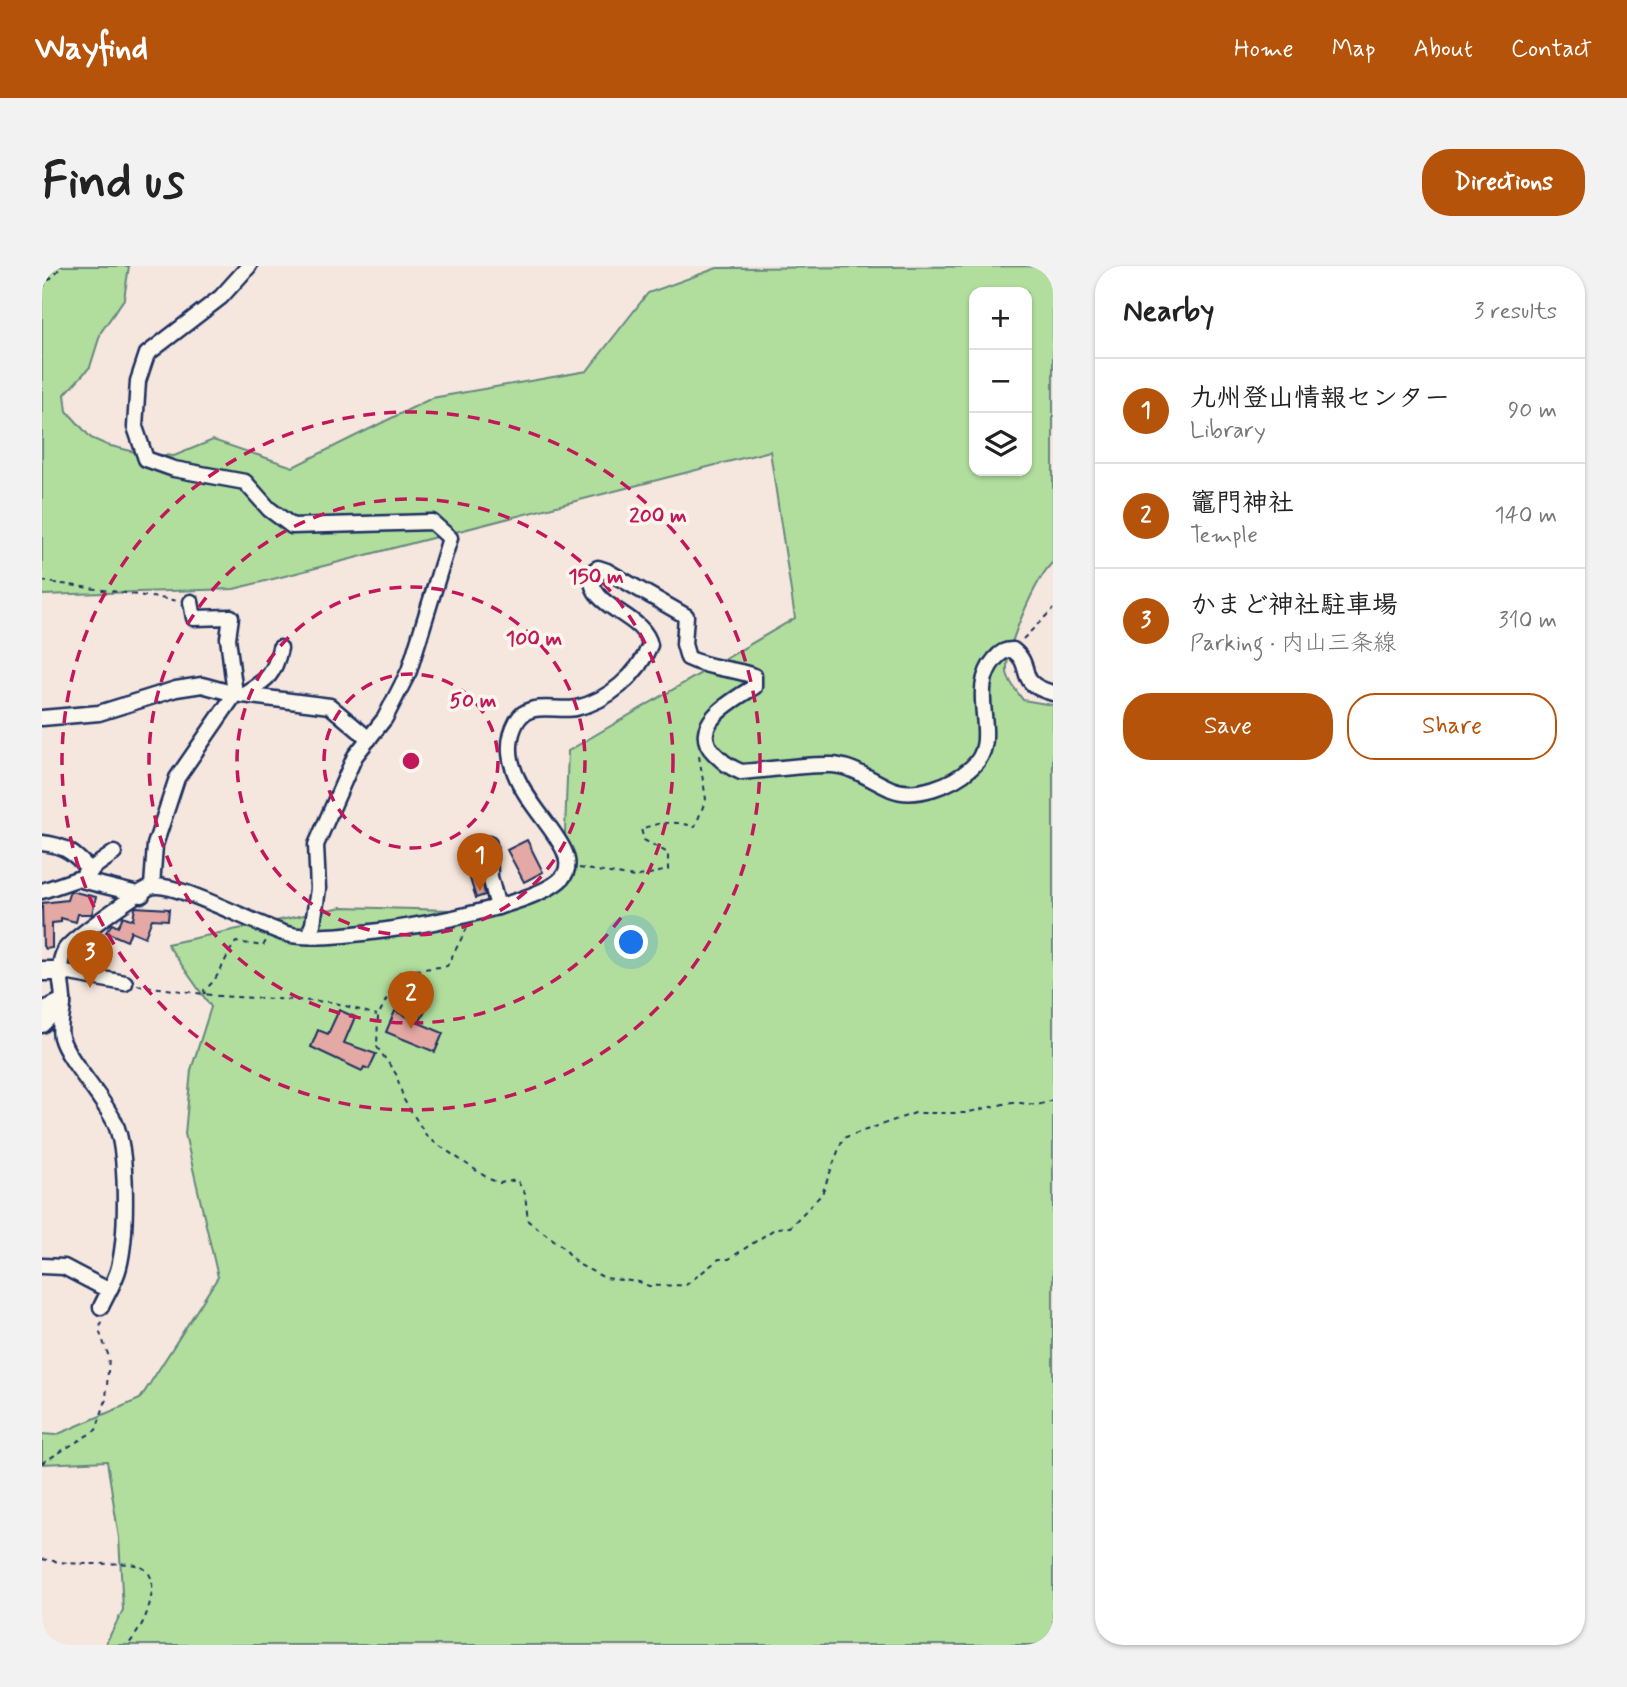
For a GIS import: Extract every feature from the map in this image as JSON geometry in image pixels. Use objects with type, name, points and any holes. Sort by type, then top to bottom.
[{"type":"street","points":[[249,266],[221,297],[147,354],[138,381],[135,427],[146,459],[174,469],[245,482],[269,509],[292,526],[432,522],[450,538],[409,671],[385,718],[355,756],[316,845],[317,889],[313,924],[308,936]]},
{"type":"street","points":[[77,879],[147,890],[179,890],[272,929],[291,935],[308,936],[474,915],[551,886],[564,876],[568,866],[560,839],[512,772],[510,739],[519,717],[537,708],[579,707],[624,682],[643,663],[650,645],[648,636],[641,627],[595,593],[590,583],[592,572],[597,568],[607,571],[686,616],[684,644],[688,658],[710,668],[734,669],[754,676],[754,687],[709,721],[707,746],[728,767],[741,772],[833,765],[848,768],[894,790],[915,792],[936,788],[976,763],[984,747],[981,685],[986,669],[1000,654],[1013,650],[1018,654],[1027,680],[1035,688],[1053,693]]},
{"type":"street","points":[[191,603],[194,618],[231,617],[229,638],[238,694]]},
{"type":"street","points":[[47,974],[84,930],[147,890],[155,845],[177,778],[238,694],[264,682],[275,670],[280,648]]},
{"type":"street","points":[[42,718],[99,713],[176,689],[202,685],[238,694],[331,706],[369,739]]},
{"type":"street","points":[[42,843],[59,845],[74,852],[91,871]]},
{"type":"street","points":[[489,844],[490,877],[498,906]]},
{"type":"street","points":[[42,891],[77,879],[114,853]]},
{"type":"street","points":[[47,974],[125,983]]},
{"type":"street","points":[[47,974],[63,1002],[61,1037],[116,1124],[125,1191],[119,1268],[101,1307]]},
{"type":"street","points":[[42,1010],[63,1002]]},
{"type":"street","points":[[42,1025],[63,1002]]},
{"type":"street","points":[[42,1266],[64,1267],[108,1290]]},
{"type":"path","points":[[42,288],[62,266]]},
{"type":"path","points":[[42,582],[191,603]]},
{"type":"path","points":[[1013,650],[1053,609]]},
{"type":"path","points":[[568,866],[635,877],[668,870],[668,853],[644,840],[641,829],[659,822],[681,822],[695,827],[706,799],[699,754],[707,746]]},
{"type":"path","points":[[474,915],[447,966],[400,972],[377,1016],[377,1047],[396,1074],[404,1100],[428,1139],[489,1179],[500,1183],[517,1180],[525,1194],[528,1221],[562,1246],[578,1264],[605,1279],[639,1282],[649,1286],[686,1285],[719,1259],[729,1259],[776,1228],[790,1227],[822,1194],[843,1138],[859,1130],[893,1123],[915,1113],[965,1113],[1012,1102],[1038,1105],[1053,1100]]},
{"type":"path","points":[[205,994],[204,990],[218,980],[224,958],[236,942],[263,946],[272,929]]},
{"type":"path","points":[[125,983],[205,994],[332,1002],[377,1016]]},
{"type":"path","points":[[42,1462],[96,1430],[106,1400],[109,1357],[100,1333],[101,1307]]},
{"type":"path","points":[[42,1559],[66,1564],[132,1563],[149,1572],[154,1583],[149,1608],[139,1631],[128,1645]]},
{"type":"green space","points":[[42,266],[129,266],[124,299],[101,332],[90,367],[65,394],[67,411],[91,438],[139,453],[174,456],[213,440],[293,467],[432,398],[587,371],[648,293],[717,268],[1053,266],[1053,562],[1038,583],[1023,614],[1011,647],[1007,672],[1023,700],[1053,705],[1053,1645],[105,1645],[123,1610],[119,1538],[107,1461],[42,1464],[42,1434],[56,1435],[140,1399],[218,1277],[185,1134],[191,1070],[211,1007],[167,944],[342,907],[451,910],[496,916],[527,905],[563,885],[568,751],[795,618],[770,451],[234,589],[42,595]]},
{"type":"building","points":[[527,840],[543,872],[524,882],[507,850]]},
{"type":"building","points":[[480,865],[485,895],[476,898],[467,869]]},
{"type":"building","points":[[70,891],[96,897],[92,914],[78,914],[76,922],[61,918],[61,922],[52,923],[52,948],[46,949],[43,946],[42,903],[67,900]]},
{"type":"building","points":[[135,907],[169,909],[168,920],[152,919],[145,937],[131,931],[127,941],[106,932],[112,924],[118,927],[123,916],[133,920]]},
{"type":"building","points":[[413,1005],[425,1011],[419,1023],[443,1033],[435,1052],[386,1032],[395,1011],[408,1017]]},
{"type":"building","points":[[339,1010],[355,1017],[344,1043],[376,1054],[369,1069],[364,1067],[362,1071],[311,1047],[318,1030],[328,1034]]},
{"type":"place","name":"九州登山情報センター","points":[[480,891]]},
{"type":"place","name":"かまど神社駐車場","points":[[90,988]]},
{"type":"place","name":"竈門神社","points":[[411,1029]]}]
